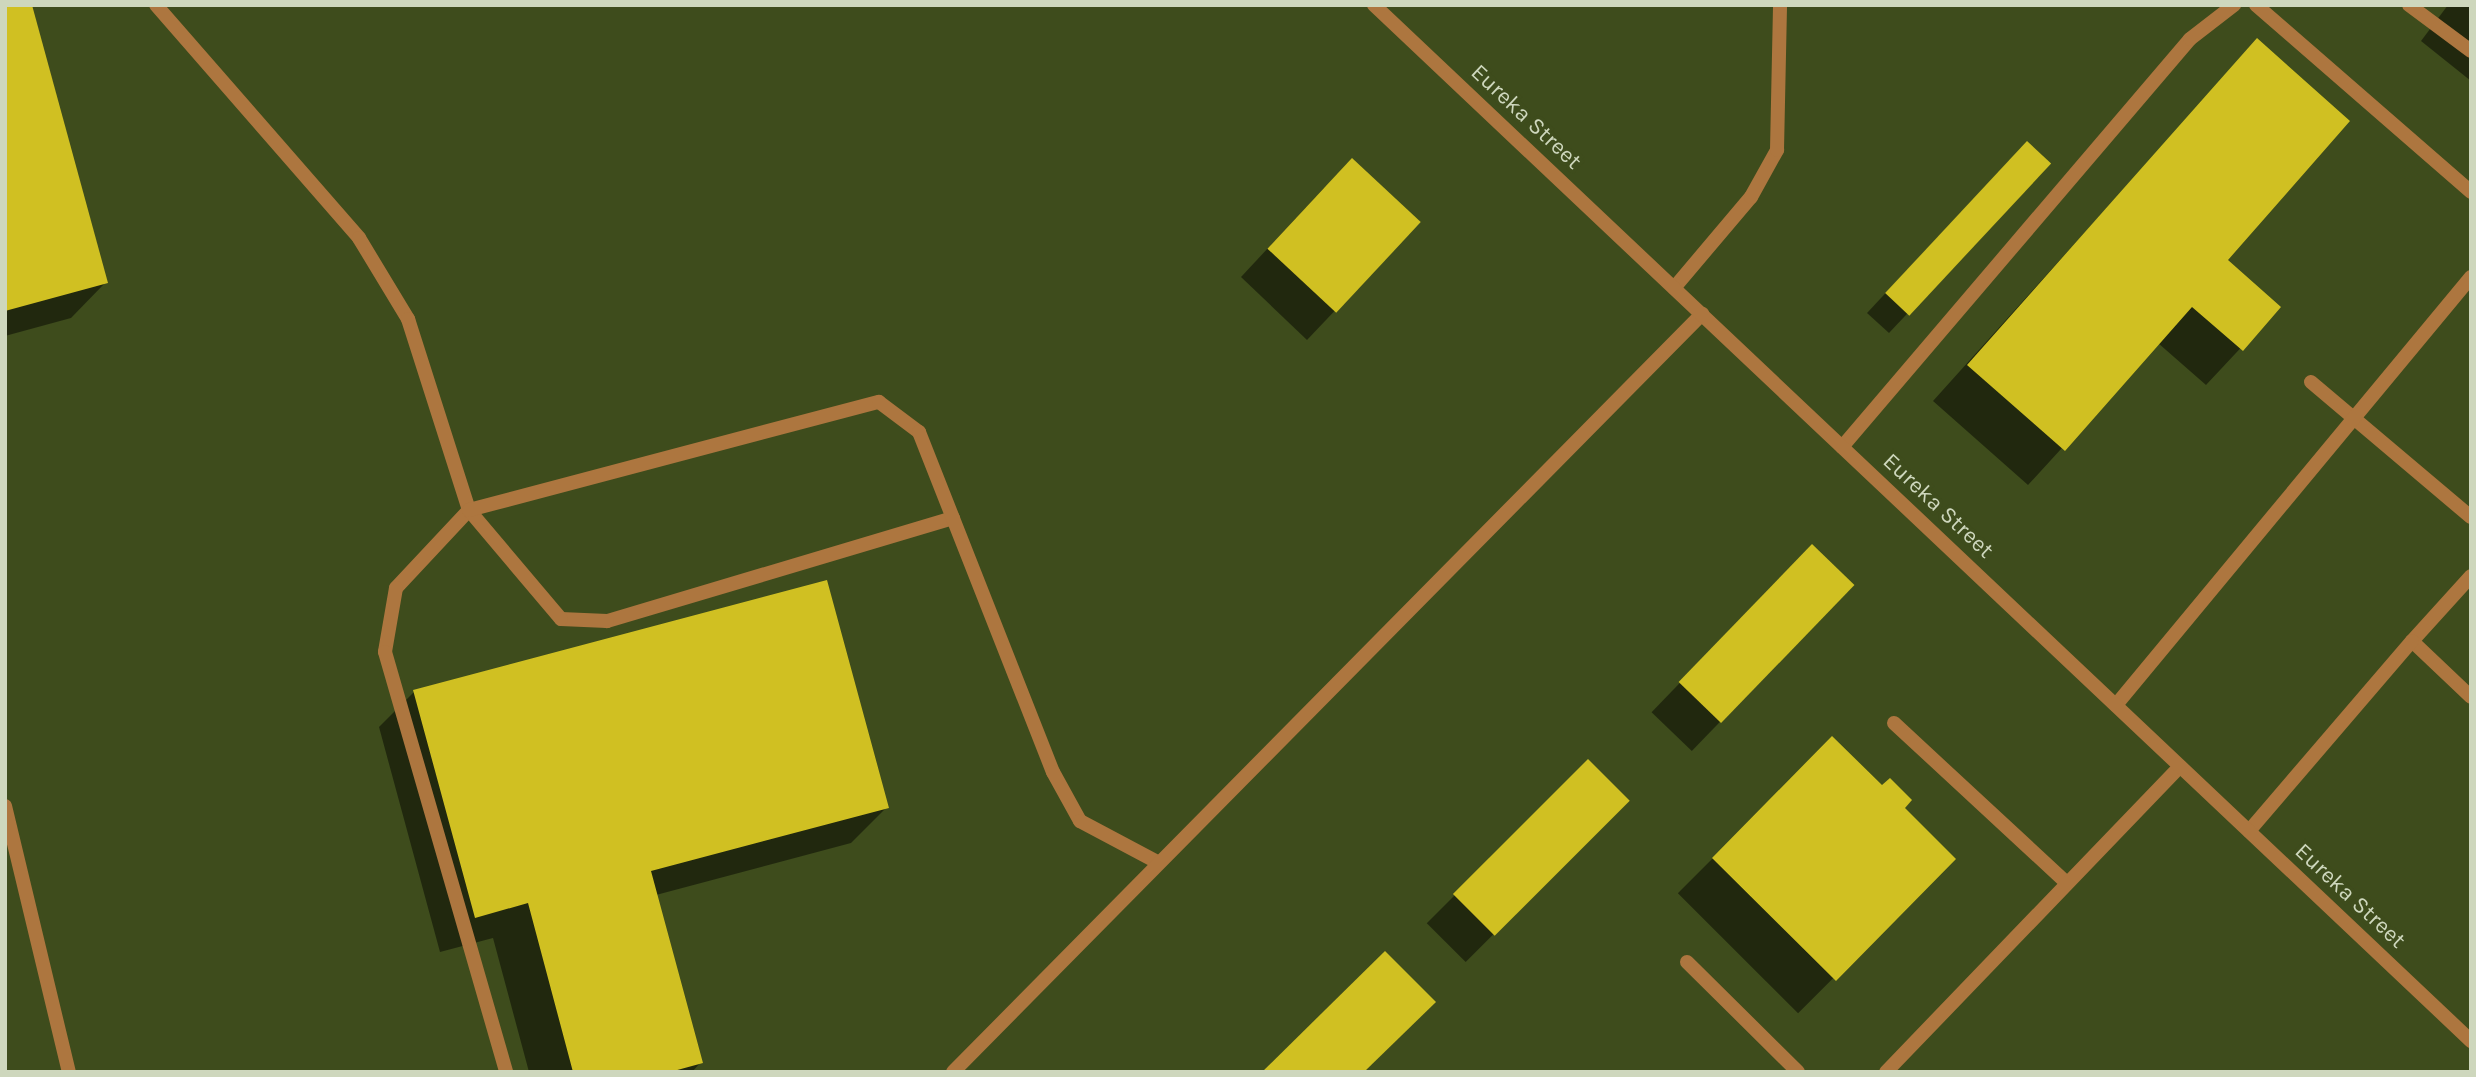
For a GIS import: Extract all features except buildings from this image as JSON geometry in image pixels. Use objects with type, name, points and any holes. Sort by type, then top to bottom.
[{"type":"street","points":[[156,5],[359,238],[408,319],[469,510],[561,620],[607,621],[953,518]]},
{"type":"street","name":"Eureka Street","points":[[1374,5],[2471,1041]]},
{"type":"street","points":[[1674,288],[1751,197],[1777,150],[1780,5]]},
{"type":"street","points":[[1842,447],[2190,39],[2234,5]]},
{"type":"street","points":[[2256,5],[2471,192]]},
{"type":"street","points":[[2409,5],[2471,51]]},
{"type":"street","points":[[2116,705],[2356,419],[2471,277]]},
{"type":"street","points":[[953,1072],[1702,314]]},
{"type":"street","points":[[2311,382],[2471,517]]},
{"type":"street","points":[[506,1072],[385,652],[396,588],[469,510],[879,402],[919,432],[1053,772],[1080,821],[1159,863]]},
{"type":"street","points":[[2249,831],[2471,576]]},
{"type":"street","points":[[2412,642],[2471,697]]},
{"type":"street","points":[[1895,723],[2067,883]]},
{"type":"street","points":[[1886,1072],[2180,765]]},
{"type":"street","points":[[5,806],[69,1072]]},
{"type":"street","points":[[1687,962],[1798,1072]]}]
